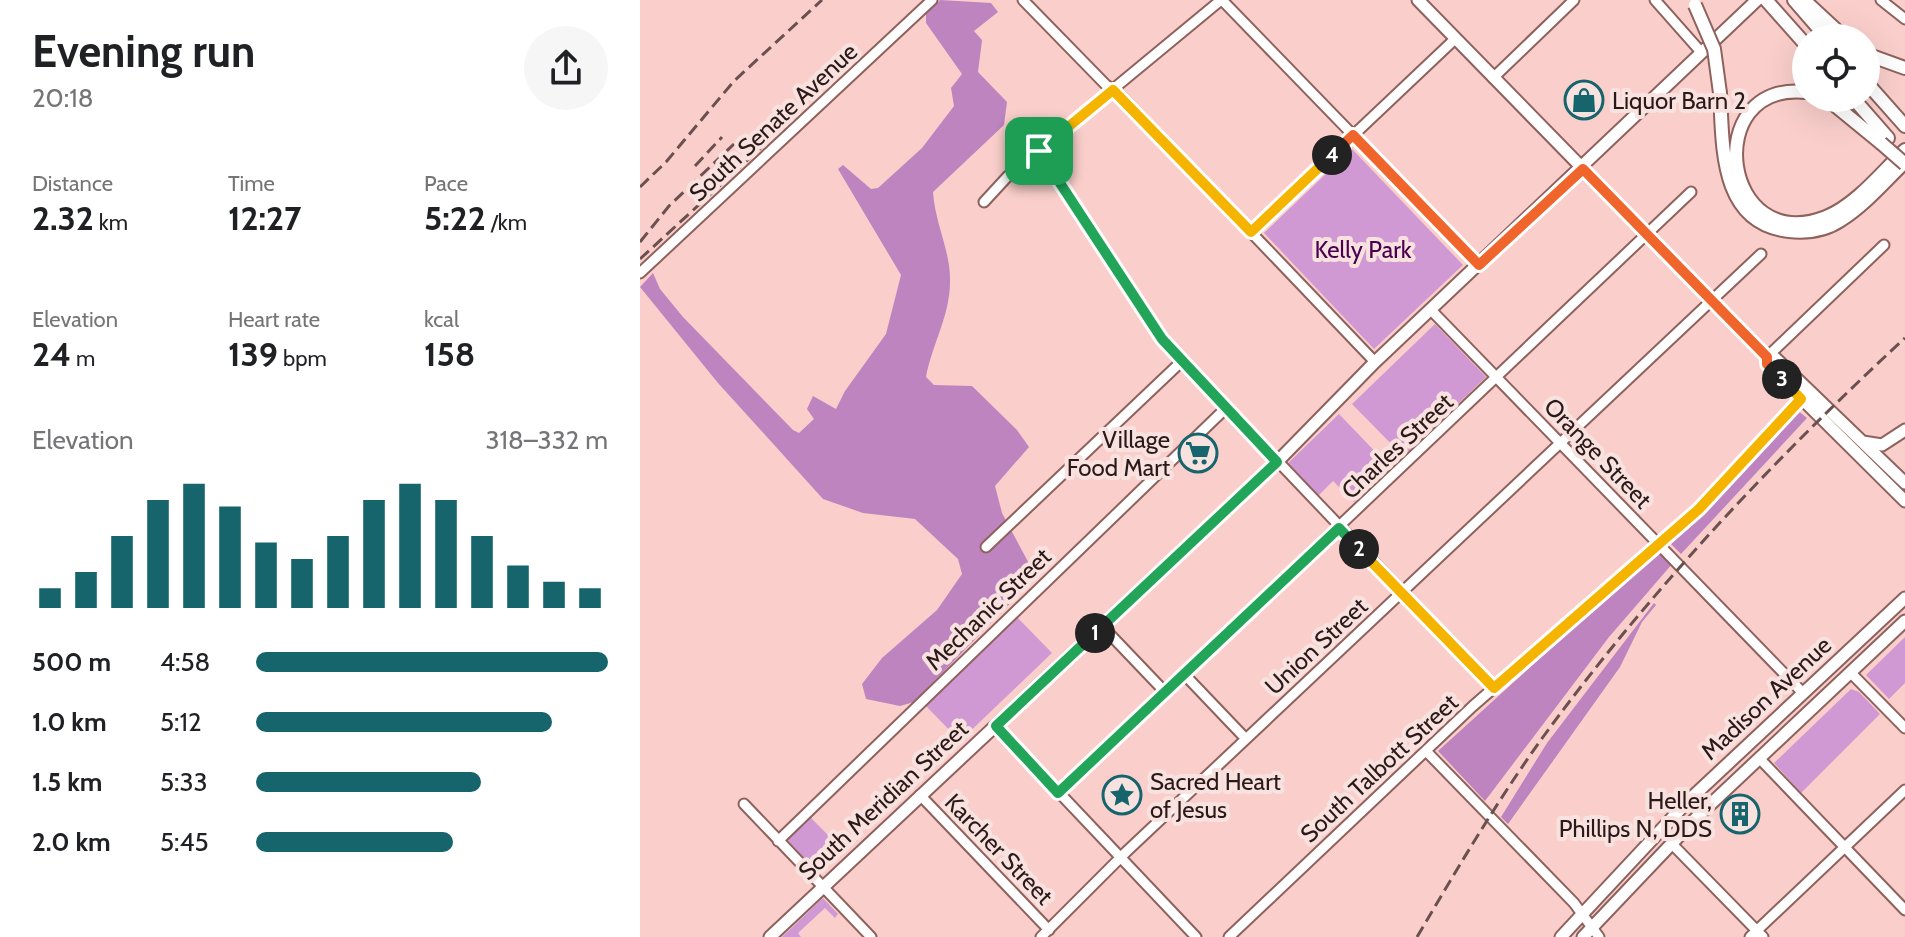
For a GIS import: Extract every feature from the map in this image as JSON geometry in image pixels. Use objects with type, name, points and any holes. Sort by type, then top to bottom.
[{"type":"highway","points":[[1766,0],[1792,30]]},
{"type":"highway","points":[[1694,2],[1714,49],[1724,161],[1730,185],[1747,211],[1772,227],[1804,232],[1835,223],[1905,162],[1863,112]]},
{"type":"highway","points":[[1802,3],[1817,24]]},
{"type":"highway","points":[[1802,3],[1828,24]]},
{"type":"highway","points":[[1880,59],[1905,68]]},
{"type":"highway","points":[[1792,93],[1762,103],[1748,117],[1737,137],[1734,153],[1737,177],[1748,197],[1767,214],[1795,222],[1829,215],[1846,204],[1905,150]]},
{"type":"highway","points":[[1880,98],[1904,125]]},
{"type":"highway","points":[[1845,112],[1885,141]]},
{"type":"main road","name":"South Meridian Street","points":[[770,937],[1277,462],[1375,362],[1583,169],[1757,0]]},
{"type":"main road","points":[[1425,2],[1455,39],[1767,357],[1781,364],[1905,483]]},
{"type":"main road","points":[[1767,357],[1767,364],[1905,501]]},
{"type":"main road","points":[[1856,439],[1882,445],[1905,430]]},
{"type":"main road","name":"Madison Avenue","points":[[1561,937],[1678,812],[1905,598]]},
{"type":"main road","name":"Madison Avenue","points":[[1591,934],[1671,843],[1905,621]]},
{"type":"street","name":"South Senate Avenue","points":[[640,273],[932,0]]},
{"type":"street","points":[[1023,0],[1375,362]]},
{"type":"street","points":[[984,202],[1039,151],[1222,0],[1479,265]]},
{"type":"street","points":[[1493,78],[1574,0]]},
{"type":"street","points":[[1655,0],[1701,52]]},
{"type":"street","points":[[1888,2],[1905,19]]},
{"type":"street","points":[[1251,232],[1455,39]]},
{"type":"street","points":[[1039,151],[1162,339],[1494,688]]},
{"type":"street","name":"Charles Street","points":[[1058,793],[1691,192]]},
{"type":"street","points":[[1767,357],[1884,245]]},
{"type":"street","name":"Union Street","points":[[1045,933],[1246,739],[1761,254]]},
{"type":"street","name":"Orange Street","points":[[1431,310],[1803,693]]},
{"type":"street","points":[[986,547],[1182,361]]},
{"type":"street","name":"South Talbott Street","points":[[1229,937],[1494,688],[1699,509],[1801,399]]},
{"type":"street","name":"Mechanic Street","points":[[778,841],[1226,408]]},
{"type":"street","points":[[1102,626],[1165,692]]},
{"type":"street","points":[[1850,672],[1905,728]]},
{"type":"street","points":[[1184,674],[1246,739]]},
{"type":"street","points":[[996,726],[1196,937]]},
{"type":"street","points":[[1426,751],[1581,914],[1591,934]]},
{"type":"street","points":[[1759,758],[1905,910]]},
{"type":"street","points":[[1671,843],[1757,935],[1905,790]]},
{"type":"street","name":"Karcher Street","points":[[920,795],[1045,933]]},
{"type":"street","points":[[744,804],[871,937]]},
{"type":"green space","name":"Kelly Park","points":[[1352,149],[1463,265],[1374,349],[1264,233]]},
{"type":"green space","points":[[1435,324],[1486,377],[1403,456],[1352,404]]},
{"type":"green space","points":[[1339,414],[1390,467],[1354,502],[1333,481],[1317,497],[1286,465]]},
{"type":"green space","points":[[1015,615],[1052,653],[960,741],[923,703]]},
{"type":"green space","points":[[1905,637],[1905,683],[1889,699],[1866,675]]},
{"type":"green space","points":[[1851,689],[1859,692],[1880,714],[1801,793],[1774,763]]},
{"type":"green space","points":[[810,817],[844,851],[819,874],[784,837]]},
{"type":"green space","points":[[823,898],[838,914],[835,918],[825,908],[798,933],[801,937],[782,937]]},
{"type":"shaded area","points":[[940,0],[991,3],[998,12],[974,31],[982,40],[978,72],[1007,102],[1004,125],[933,192],[948,258],[950,292],[926,377],[934,385],[972,386],[1017,430],[1029,447],[995,486],[1002,513],[1033,571],[1024,589],[914,702],[900,706],[866,699],[862,684],[882,658],[937,610],[962,574],[958,559],[915,519],[863,513],[823,499],[718,383],[640,287],[653,273],[660,289],[683,317],[793,430],[799,433],[814,419],[807,409],[813,396],[836,409],[845,391],[886,334],[901,275],[838,169],[843,165],[871,189],[878,188],[922,148],[954,106],[951,88],[962,74],[926,23],[926,14]]},
{"type":"shaded area","points":[[1797,410],[1807,418],[1681,554],[1669,542],[1738,478]]},
{"type":"shaded area","points":[[1659,550],[1673,563],[1609,637],[1485,801],[1438,751]]},
{"type":"shaded area","points":[[1654,603],[1656,605],[1642,622],[1620,667],[1508,824],[1501,817],[1547,743]]},
{"type":"railway","points":[[640,187],[666,162],[734,81],[822,0]]},
{"type":"railway","points":[[695,166],[722,137]]},
{"type":"railway","points":[[640,259],[766,143]]},
{"type":"railway","points":[[640,242],[669,206],[734,144]]},
{"type":"railway","points":[[1417,937],[1526,761],[1626,631],[1760,480],[1905,338]]},
{"type":"place","name":"Liquor Barn 2","points":[[1584,100]]},
{"type":"place","name":"Village Food Mart","points":[[1198,453]]},
{"type":"place","name":"Sacred Heart of Jesus","points":[[1122,795]]},
{"type":"place","name":"Heller, Phillips N, DDS","points":[[1740,814]]},
{"type":"route","points":[[1113,90],[1251,232],[1353,135],[1479,265],[1583,169],[1767,357],[1767,364],[1801,399],[1699,509],[1494,688],[1339,528],[1058,793],[996,726],[1277,462],[1162,339],[1039,151],[1113,90]]}]
